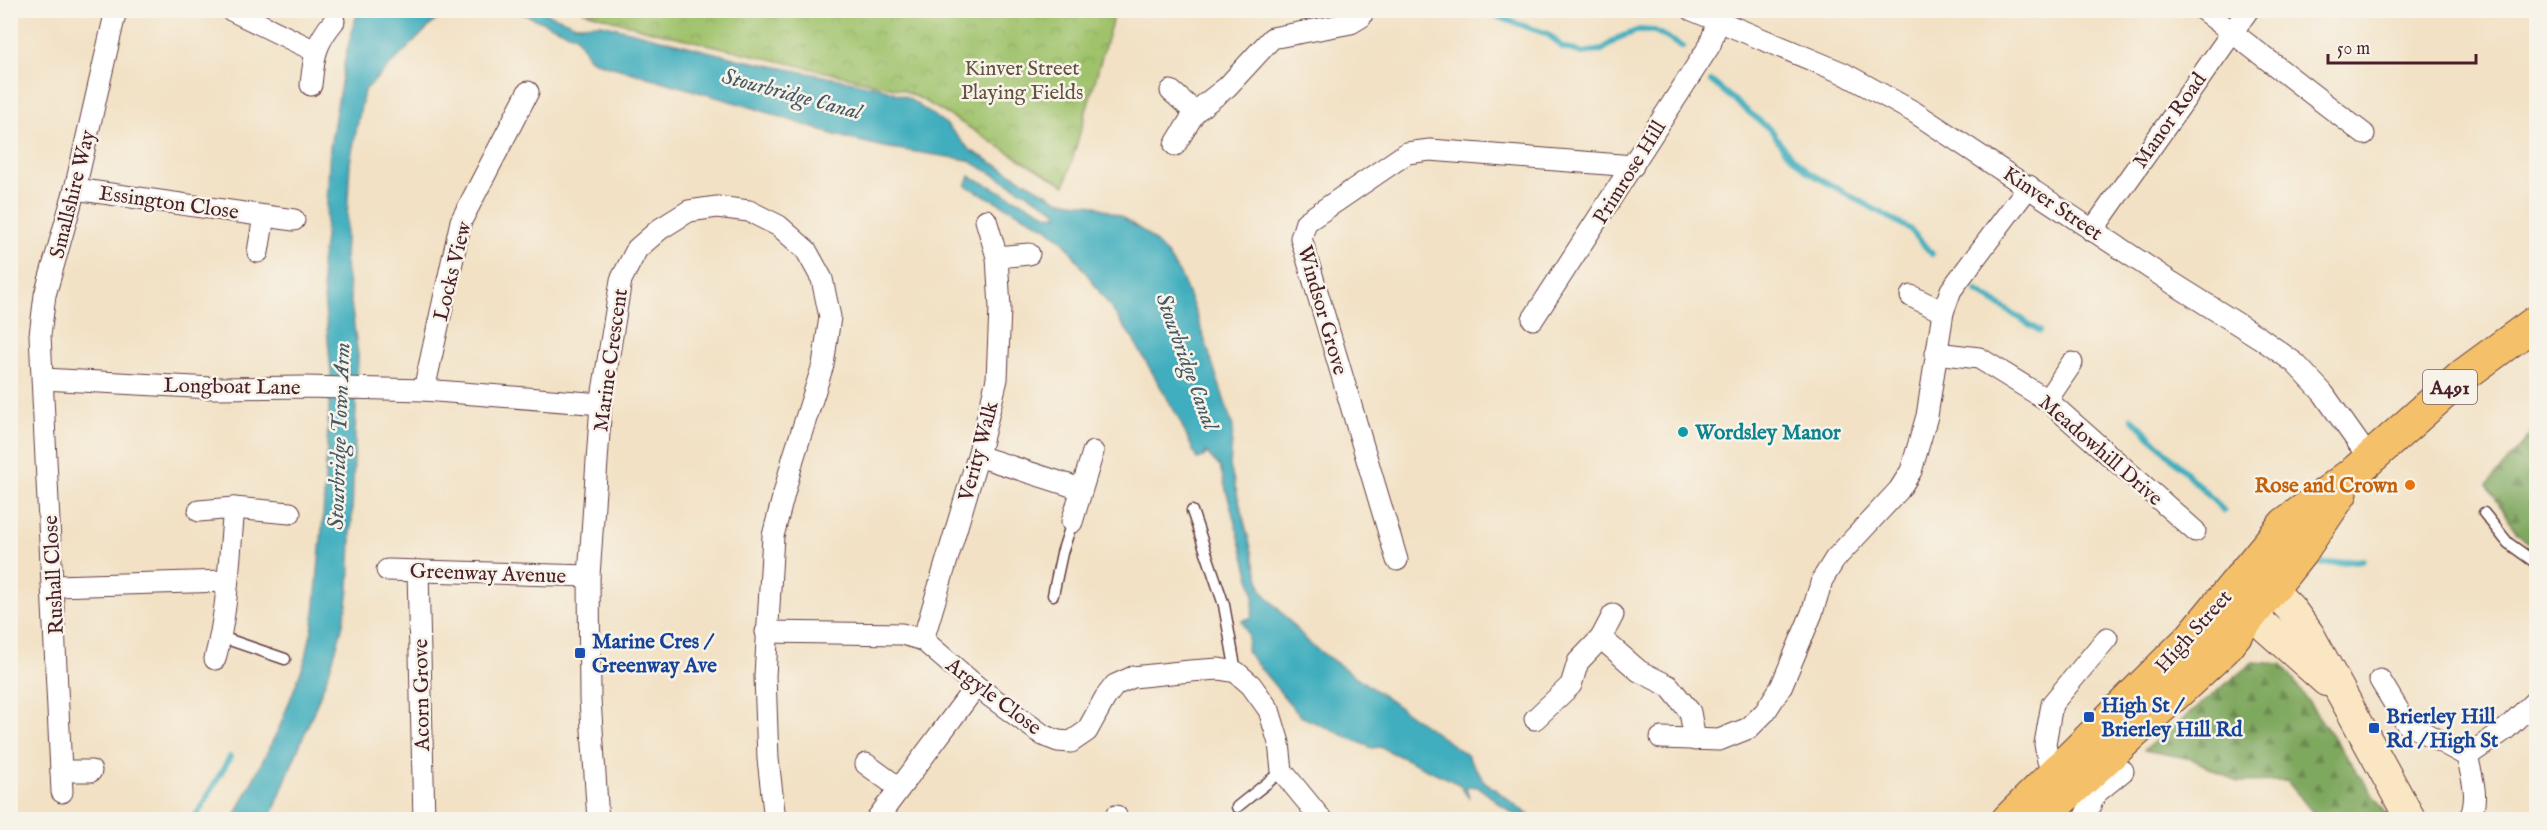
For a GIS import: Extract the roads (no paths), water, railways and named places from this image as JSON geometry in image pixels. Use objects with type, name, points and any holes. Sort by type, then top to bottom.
[{"type":"highway","name":"High Street","points":[[2069,795],[2191,638],[2285,524],[2362,465],[2465,374],[2536,322]]},
{"type":"highway","name":"High Street","points":[[2021,817],[2069,795],[2116,763],[2252,615],[2301,552],[2362,465]]},
{"type":"main road","points":[[2237,581],[2272,590],[2309,634],[2339,693],[2411,819]]},
{"type":"main road","points":[[2237,581],[2252,615],[2339,693]]},
{"type":"street","name":"Smallshire Way","points":[[43,379],[40,336],[45,295],[75,189],[116,10]]},
{"type":"street","points":[[231,10],[315,51]]},
{"type":"street","points":[[1175,145],[1196,112],[1227,87],[1272,38],[1351,23],[1361,17],[1363,10]]},
{"type":"street","name":"Kinver Street","points":[[1692,10],[1863,84],[1914,112],[2029,186],[2092,231],[2260,338],[2295,363],[2323,393],[2362,465]]},
{"type":"street","points":[[2203,10],[2364,134]]},
{"type":"street","name":"Manor Road","points":[[2092,231],[2248,10]]},
{"type":"street","name":"Primrose Hill","points":[[1533,320],[1710,45],[1718,20]]},
{"type":"street","points":[[311,85],[315,51],[320,38],[334,21]]},
{"type":"street","points":[[1171,91],[1196,112]]},
{"type":"street","name":"Locks View","points":[[424,390],[461,221],[528,92]]},
{"type":"street","name":"Windsor Grove","points":[[1397,560],[1301,238],[1306,222],[1407,153],[1430,150],[1633,166]]},
{"type":"street","points":[[1661,738],[1719,740],[1749,728],[1765,712],[1781,687],[1812,613],[1822,580],[1835,559],[1899,490],[1911,471],[1927,416],[1943,312],[1951,290],[2029,186]]},
{"type":"street","name":"Essington Close","points":[[75,189],[294,220]]},
{"type":"street","name":"Marine Crescent","points":[[598,819],[590,699],[589,576],[601,404],[621,280],[637,249],[660,229],[689,212],[717,207],[749,211],[779,226],[806,250],[822,279],[830,317],[823,365],[793,459],[773,536],[765,676],[768,759],[775,819]]},
{"type":"street","name":"Essington Close","points":[[258,252],[264,216]]},
{"type":"street","name":"Verity Walk","points":[[923,639],[978,456],[997,379],[1000,308],[998,257],[986,220]]},
{"type":"street","points":[[998,257],[1029,254]]},
{"type":"street","points":[[1911,296],[1943,312]]},
{"type":"street","name":"Meadowhill Drive","points":[[1936,353],[1979,358],[2047,400],[2195,531]]},
{"type":"street","points":[[2047,400],[2072,363]]},
{"type":"street","name":"Longboat Lane","points":[[43,379],[213,388],[305,387],[424,390],[601,404]]},
{"type":"street","name":"Rushall Close","points":[[43,379],[61,781],[91,771]]},
{"type":"street","points":[[1072,522],[1093,452]]},
{"type":"street","points":[[978,456],[1081,489]]},
{"type":"street","points":[[199,511],[234,508],[290,513]]},
{"type":"street","points":[[215,659],[221,637],[234,508]]},
{"type":"street","name":"Greenway Avenue","points":[[387,570],[589,576]]},
{"type":"street","name":"Acorn Grove","points":[[418,571],[424,819]]},
{"type":"street","points":[[54,586],[226,581]]},
{"type":"street","points":[[1535,719],[1571,685],[1578,662],[1601,638],[1613,615]]},
{"type":"street","points":[[766,632],[902,634],[923,639]]},
{"type":"street","points":[[1601,638],[1639,670],[1669,686],[1690,712],[1695,740]]},
{"type":"street","points":[[2069,795],[2048,761],[2045,744],[2052,704],[2107,638]]},
{"type":"street","name":"Argyle Close","points":[[923,639],[976,686],[1042,735],[1058,741],[1071,742],[1087,731],[1115,685],[1133,677],[1219,669],[1236,672]]},
{"type":"street","points":[[1676,671],[1683,704]]},
{"type":"street","points":[[1236,672],[1251,685],[1269,710],[1279,743],[1282,771],[1322,819]]},
{"type":"street","points":[[2380,680],[2406,723],[2467,756],[2476,791],[2475,804],[2469,819]]},
{"type":"street","points":[[876,819],[976,686]]},
{"type":"street","points":[[2467,756],[2506,729],[2536,700]]},
{"type":"street","points":[[866,764],[899,788]]},
{"type":"lane","points":[[1192,511],[1224,606],[1236,672]]},
{"type":"lane","points":[[2484,513],[2508,543],[2536,563]]},
{"type":"lane","points":[[1053,595],[1062,553],[1072,522]]},
{"type":"lane","points":[[221,637],[285,659]]},
{"type":"lane","points":[[1237,807],[1282,771]]},
{"type":"water","name":"Stourbridge Town Arm","points":[[358,11],[445,11],[364,91],[350,162],[345,257],[358,356],[349,590],[344,620],[327,678],[271,819],[233,820],[280,726],[305,661],[313,625],[323,518],[331,372],[321,264],[325,238],[330,147],[346,54]]},
{"type":"water","name":"Stourbridge Canal","points":[[516,11],[541,11],[576,25],[602,24],[738,59],[878,87],[906,97],[946,124],[970,150],[1058,200],[1094,205],[1120,216],[1146,233],[1166,253],[1181,276],[1196,313],[1233,427],[1230,466],[1262,591],[1311,645],[1467,755],[1484,781],[1534,819],[1520,819],[1478,787],[1466,786],[1469,798],[1459,784],[1380,747],[1372,748],[1300,716],[1247,652],[1248,635],[1242,621],[1252,617],[1254,593],[1220,467],[1206,452],[1204,457],[1197,459],[1179,419],[1133,339],[1065,243],[1047,228],[966,186],[970,176],[1048,215],[1058,216],[1053,208],[968,160],[884,147],[835,135],[754,108],[599,63],[589,58],[576,36]]},
{"type":"waterway","points":[[1487,10],[1498,17],[1548,34],[1562,47],[1583,53],[1602,50],[1618,38],[1639,30],[1655,31],[1683,47]]},
{"type":"waterway","points":[[1711,81],[1773,132],[1783,148],[1808,172],[1910,229],[1932,254]]},
{"type":"waterway","points":[[1977,291],[2040,331]]},
{"type":"waterway","points":[[2132,418],[2224,511]]},
{"type":"waterway","points":[[2322,564],[2363,560]]},
{"type":"waterway","points":[[191,820],[199,811],[230,757]]},
{"type":"place","name":"Wordsley Manor","points":[[1683,432]]},
{"type":"place","name":"Rose and Crown","points":[[2410,485]]},
{"type":"place","name":"Marine Cres / Greenway Ave","points":[[580,653]]},
{"type":"place","name":"High St / Brierley Hill Rd","points":[[2089,717]]},
{"type":"place","name":"Brierley Hill Rd / High St","points":[[2374,728]]},
{"type":"park label","name":"Kinver Street Playing Fields","points":[[1022,80]]}]
